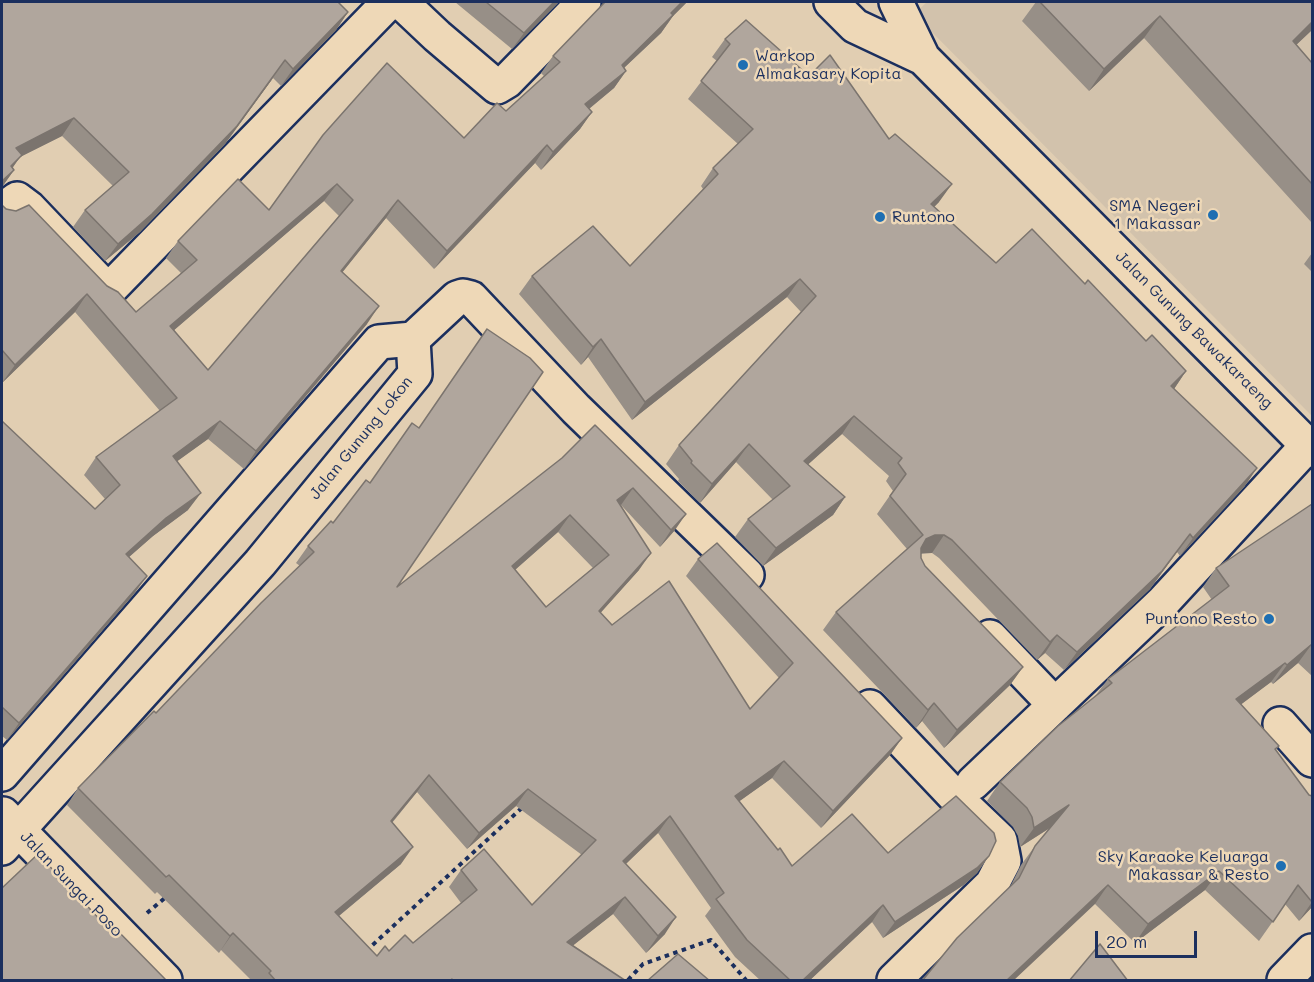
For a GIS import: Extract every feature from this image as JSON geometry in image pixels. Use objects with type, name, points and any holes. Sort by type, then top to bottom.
[{"type":"street","points":[[2,210],[17,199],[29,208],[108,291],[389,2]]},
{"type":"street","points":[[401,2],[497,87],[507,81],[584,2]]},
{"type":"street","name":"Jalan Gunung Bawakaraeng","points":[[831,2],[855,26],[924,58]]},
{"type":"street","name":"Jalan Gunung Bawakaraeng","points":[[896,2],[924,58],[1310,447]]},
{"type":"street","points":[[2,774],[379,342],[413,339],[457,298],[463,296],[471,298],[576,409],[729,557],[770,600]]},
{"type":"street","name":"Jalan Gunung Lokon","points":[[7,830],[260,563],[415,374],[413,339]]},
{"type":"street","points":[[973,783],[1163,602],[1310,447]]},
{"type":"street","points":[[966,613],[1055,705]]},
{"type":"street","points":[[851,687],[959,801],[1000,840],[1004,861],[992,884],[894,981]]},
{"type":"street","points":[[1280,724],[1312,760]]},
{"type":"street","name":"Jalan Sungai Poso","points":[[7,830],[121,935],[165,981]]},
{"type":"street","points":[[1284,981],[1312,951]]},
{"type":"path","points":[[360,957],[532,798]]},
{"type":"path","points":[[121,935],[175,890]]},
{"type":"path","points":[[628,981],[643,964],[711,940],[747,981]]},
{"type":"shaded area","name":"SMA Negeri 1 Makassar","points":[[927,2],[1312,2],[1312,416],[914,14]]},
{"type":"building","points":[[2,2],[338,2],[348,12],[293,69],[285,60],[237,126],[152,214],[118,244],[85,210],[129,172],[74,118],[16,148],[22,155],[11,166],[14,170],[2,181]]},
{"type":"building","points":[[486,2],[554,2],[524,33]]},
{"type":"building","points":[[605,2],[682,2],[671,13],[673,15],[622,65],[626,71],[585,104],[592,112],[553,152],[547,145],[447,251],[398,200],[341,271],[379,306],[256,451],[220,421],[173,456],[201,493],[166,518],[126,554],[147,576],[19,723],[2,707],[2,421],[95,509],[120,485],[96,457],[177,398],[87,294],[15,365],[2,350],[2,205],[6,209],[16,211],[29,205],[107,286],[118,292],[136,312],[197,260],[178,241],[238,179],[269,210],[323,135],[387,63],[464,138],[497,103],[506,111],[560,62],[553,56]],"holes":[[[337,184],[353,200],[208,370],[170,326]]]},
{"type":"building","points":[[1040,2],[1312,2],[1312,22],[1293,41],[1312,63],[1312,184],[1160,16],[1104,69]]},
{"type":"building","points":[[746,20],[809,76],[830,55],[889,139],[895,134],[952,184],[931,204],[996,263],[1032,229],[1085,284],[1088,280],[1146,341],[1152,335],[1186,371],[1171,386],[1257,468],[1193,538],[1190,534],[1162,571],[1077,652],[1057,635],[1050,642],[952,540],[944,535],[935,535],[926,539],[921,548],[921,558],[925,566],[1023,667],[957,730],[934,703],[928,710],[836,612],[923,535],[890,496],[906,474],[898,463],[902,458],[854,416],[804,461],[845,497],[776,548],[748,519],[790,486],[749,444],[712,484],[691,463],[692,461],[679,445],[816,296],[800,279],[645,402],[601,339],[593,347],[532,276],[593,226],[630,266],[718,174],[713,168],[753,129],[701,81],[730,44],[725,39]]},
{"type":"building","points":[[487,329],[530,358],[543,372],[397,587],[562,458],[595,425],[686,514],[671,530],[633,488],[617,500],[651,553],[599,611],[612,625],[669,581],[750,709],[793,663],[698,559],[717,543],[902,738],[833,811],[784,761],[735,796],[778,850],[780,848],[792,866],[852,814],[888,853],[956,796],[994,833],[996,841],[989,856],[977,868],[895,922],[883,905],[802,981],[791,981],[747,940],[716,899],[724,893],[670,816],[623,861],[676,917],[658,936],[625,897],[567,942],[626,981],[453,981],[452,979],[450,981],[276,981],[269,973],[271,971],[233,933],[230,936],[169,875],[166,877],[78,788],[154,711],[156,713],[261,603],[314,552],[308,546],[331,521],[333,523],[366,480],[370,483],[412,423],[419,428]],"holes":[[[570,515],[609,555],[546,607],[512,566]],[[429,775],[479,833],[528,789],[596,840],[532,905],[484,849],[461,870],[477,890],[413,943],[405,935],[389,951],[385,946],[377,956],[335,912],[413,847],[391,821]]]},
{"type":"building","points":[[1312,504],[1312,644],[1287,665],[1285,663],[1236,699],[1279,746],[1275,749],[1312,796],[1312,902],[1298,885],[1273,922],[1219,871],[1148,924],[1108,885],[1006,981],[922,981],[957,938],[1019,878],[1035,846],[1069,805],[1034,828],[1027,808],[1000,782],[1058,726],[1112,683],[1108,679],[1229,586],[1216,568]]},
{"type":"building","points":[[38,854],[108,928],[112,925],[166,980],[183,981],[2,981],[2,888]]},
{"type":"building","points":[[1100,944],[1128,981],[1069,981]]},
{"type":"building","points":[[678,954],[710,981],[647,981]]},
{"type":"place","name":"Warkop Almakasary Kopita","points":[[743,65]]},
{"type":"place","name":"SMA Negeri 1 Makassar","points":[[1213,215]]},
{"type":"place","name":"Runtono","points":[[880,217]]},
{"type":"place","name":"Puntono Resto","points":[[1269,619]]},
{"type":"place","name":"Sky Karaoke Keluarga Makassar & Resto","points":[[1281,866]]}]
